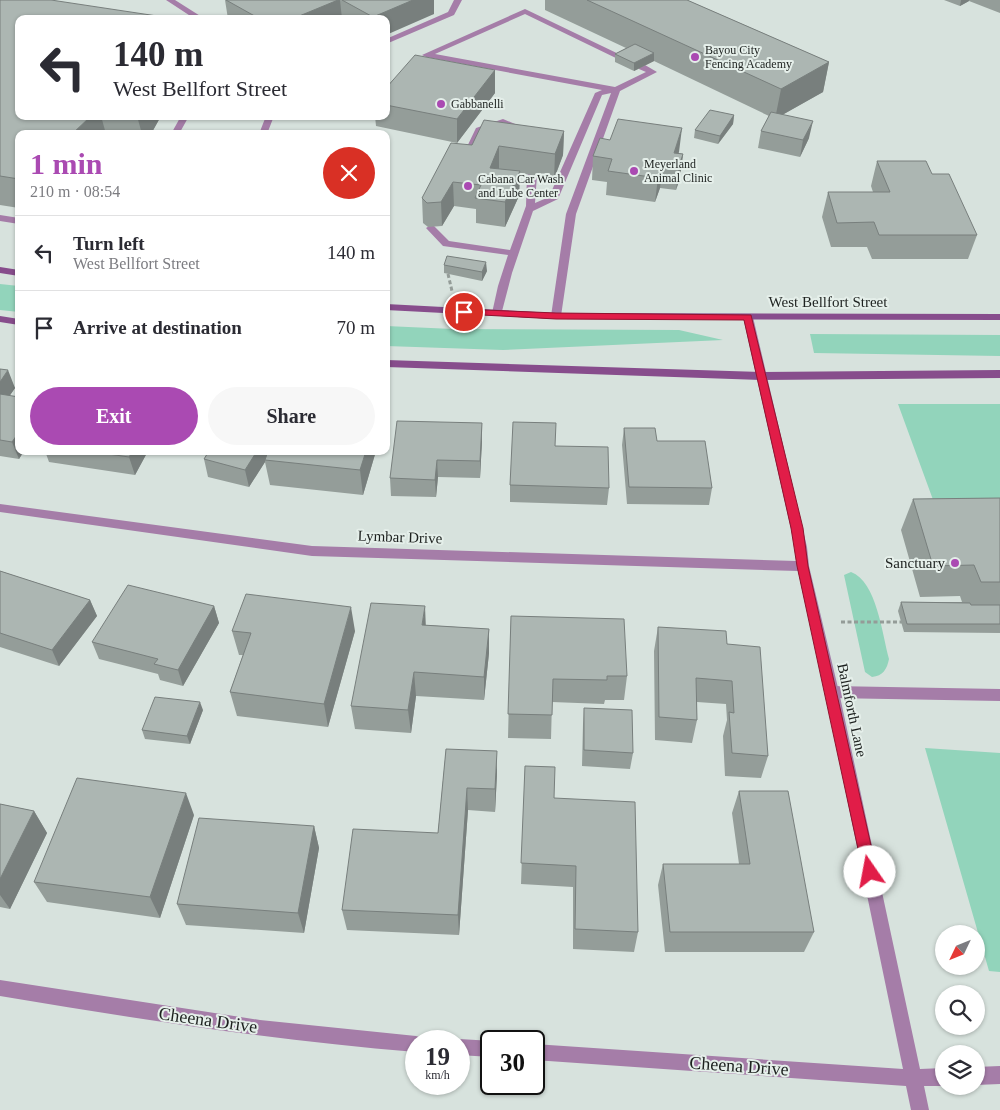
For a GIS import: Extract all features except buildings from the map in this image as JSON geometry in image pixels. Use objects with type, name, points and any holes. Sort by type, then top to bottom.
[{"type":"main road","points":[[0,270],[15,272]]},
{"type":"main road","name":"West Bellfort Street","points":[[390,307],[556,316],[1000,317]]},
{"type":"main road","points":[[0,319],[15,321]]},
{"type":"main road","points":[[390,364],[761,376],[1000,374]]},
{"type":"street","points":[[170,0],[194,15]]},
{"type":"street","points":[[390,40],[451,13],[458,0]]},
{"type":"street","points":[[616,90],[426,55],[525,11],[623,58]]},
{"type":"street","points":[[530,209],[553,199],[599,93],[616,90],[653,72],[642,67]]},
{"type":"street","points":[[556,316],[571,214],[607,123],[616,90]]},
{"type":"street","points":[[465,160],[479,130],[503,122],[529,131]]},
{"type":"street","points":[[497,313],[512,253],[530,209],[532,175]]},
{"type":"street","points":[[0,218],[15,220]]},
{"type":"street","points":[[431,228],[446,244],[512,253]]},
{"type":"street","name":"Balmforth Lane","points":[[748,317],[761,376],[768,396],[797,528],[803,566],[832,692],[920,1110]]},
{"type":"street","name":"Lymbar Drive","points":[[0,508],[312,551],[803,566]]},
{"type":"street","points":[[832,692],[1000,695]]},
{"type":"street","name":"Cheena Drive","points":[[0,988],[205,1021],[363,1041],[405,1043]]},
{"type":"street","name":"Cheena Drive","points":[[545,1053],[913,1078],[935,1077]]},
{"type":"street","points":[[985,1076],[1000,1075]]},
{"type":"path","points":[[448,274],[452,292]]},
{"type":"path","points":[[816,622],[913,622]]},
{"type":"green space","points":[[0,284],[15,286],[15,312],[0,310]]},
{"type":"green space","points":[[390,326],[453,329],[679,330],[723,340],[503,350],[390,346]]},
{"type":"green space","points":[[810,334],[1000,335],[1000,356],[814,353]]},
{"type":"green space","points":[[898,404],[1000,404],[1000,527],[943,527]]},
{"type":"green space","points":[[851,572],[860,578],[873,597],[889,659],[884,671],[872,677],[865,672],[844,575]]},
{"type":"green space","points":[[925,748],[1000,753],[1000,972],[989,971],[985,957],[985,925],[976,925]]},
{"type":"place","name":"Bayou City Fencing Academy","points":[[695,57]]},
{"type":"place","name":"Gabbanelli","points":[[441,104]]},
{"type":"place","name":"Meyerland Animal Clinic","points":[[634,171]]},
{"type":"place","name":"Cabana Car Wash and Lube Center","points":[[468,186]]},
{"type":"place","name":"Sanctuary","points":[[955,563]]},
{"type":"route","points":[[464,312],[556,316],[748,317],[761,376],[768,396],[870,872]]}]
